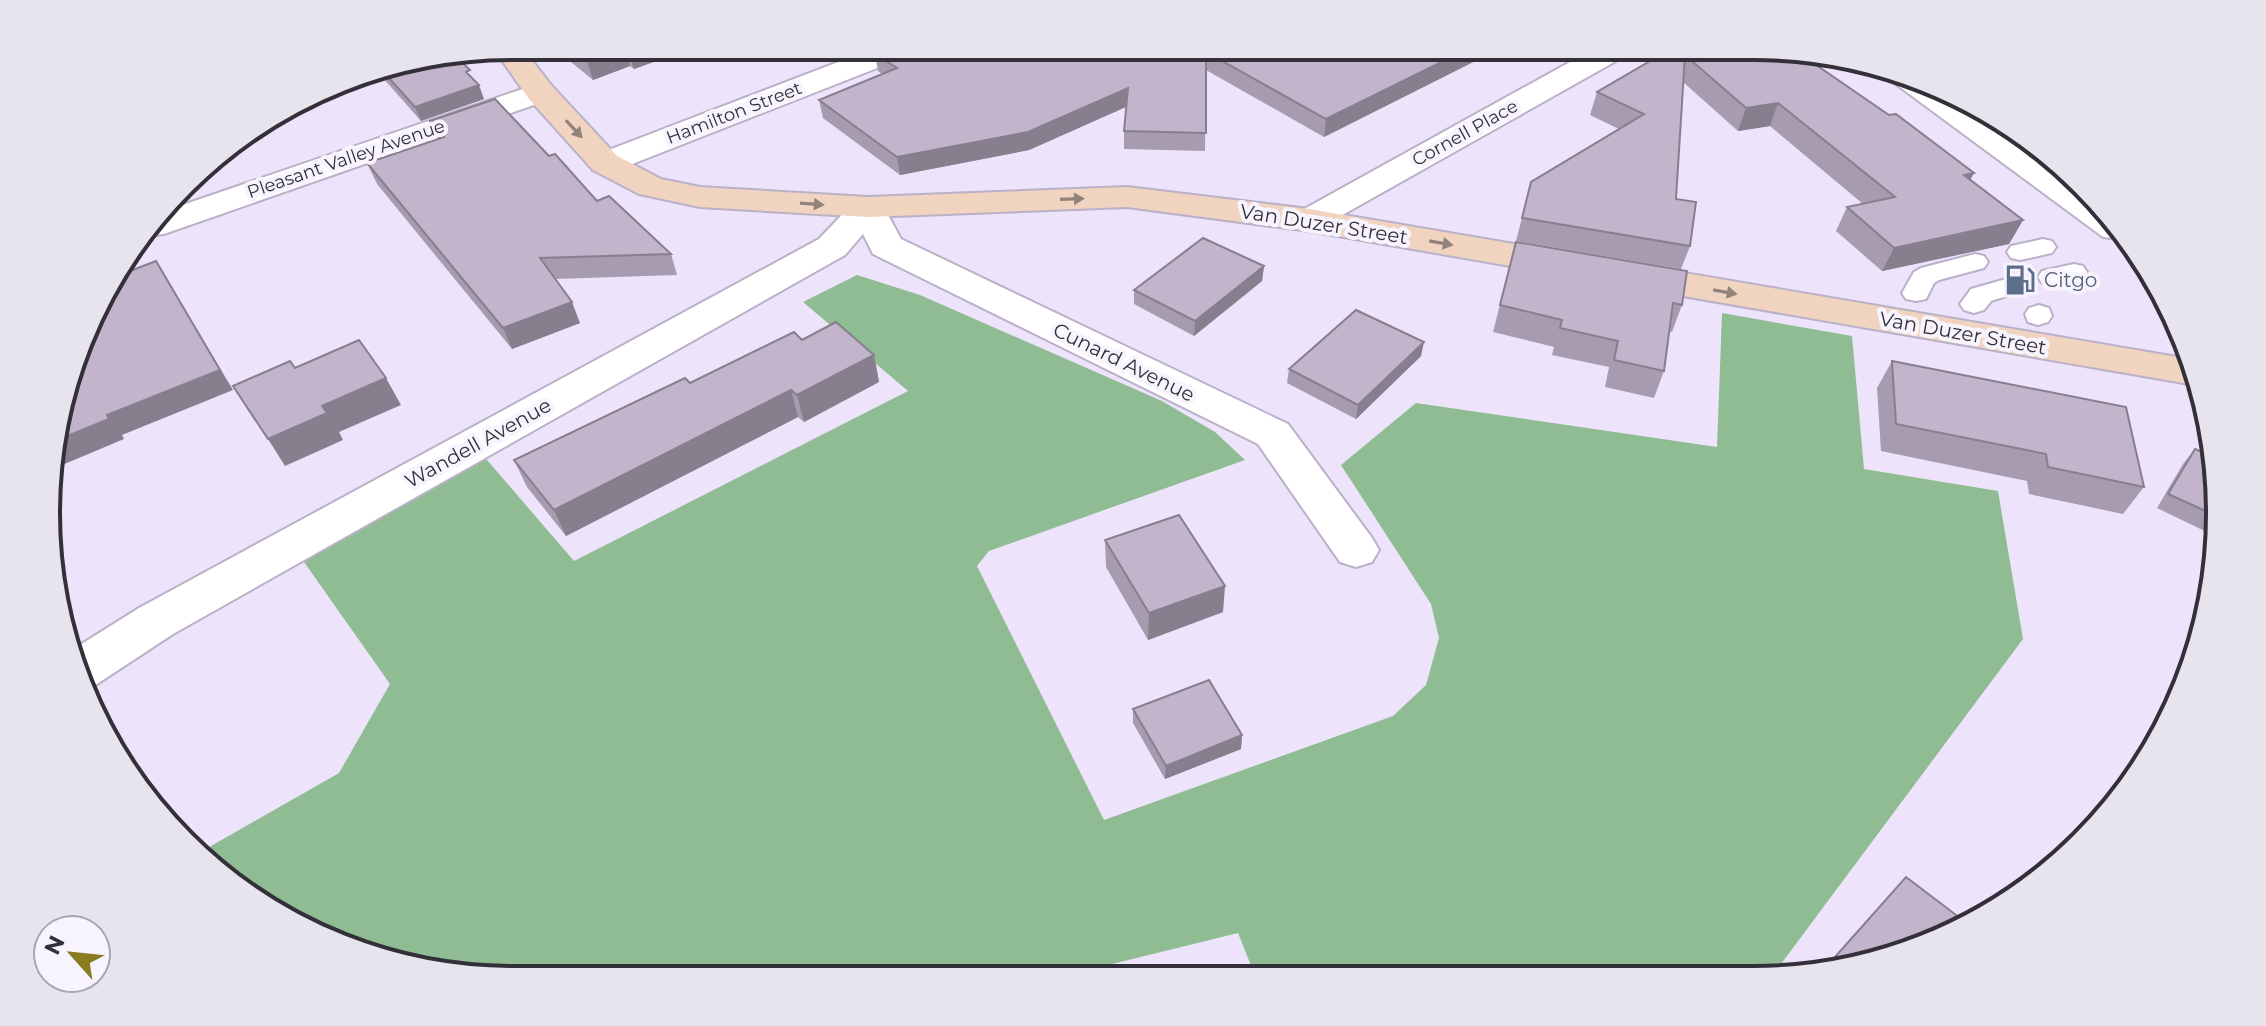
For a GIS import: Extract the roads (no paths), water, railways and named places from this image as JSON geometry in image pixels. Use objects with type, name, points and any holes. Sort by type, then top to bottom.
[{"type":"main road","name":"Van Duzer Street","points":[[517,60],[540,92],[605,163],[651,187],[700,197],[868,207],[1127,197],[1309,220],[2183,372]]},
{"type":"street","name":"Hamilton Street","points":[[605,163],[871,60]]},
{"type":"street","name":"Cornell Place","points":[[1309,220],[1596,60]]},
{"type":"street","name":"Pleasant Valley Avenue","points":[[166,222],[540,92]]},
{"type":"street","points":[[1934,98],[2095,216]]},
{"type":"street","name":"Cunard Avenue","points":[[868,207],[886,246],[1273,434],[1356,550]]},
{"type":"street","name":"Wandell Avenue","points":[[87,666],[156,621],[832,247],[868,207]]},
{"type":"lane","points":[[1916,293],[1923,278],[1930,274],[1975,262]]},
{"type":"lane","points":[[1974,304],[1981,295],[2006,287]]},
{"type":"place","name":"Citgo","points":[[2020,280]]}]
